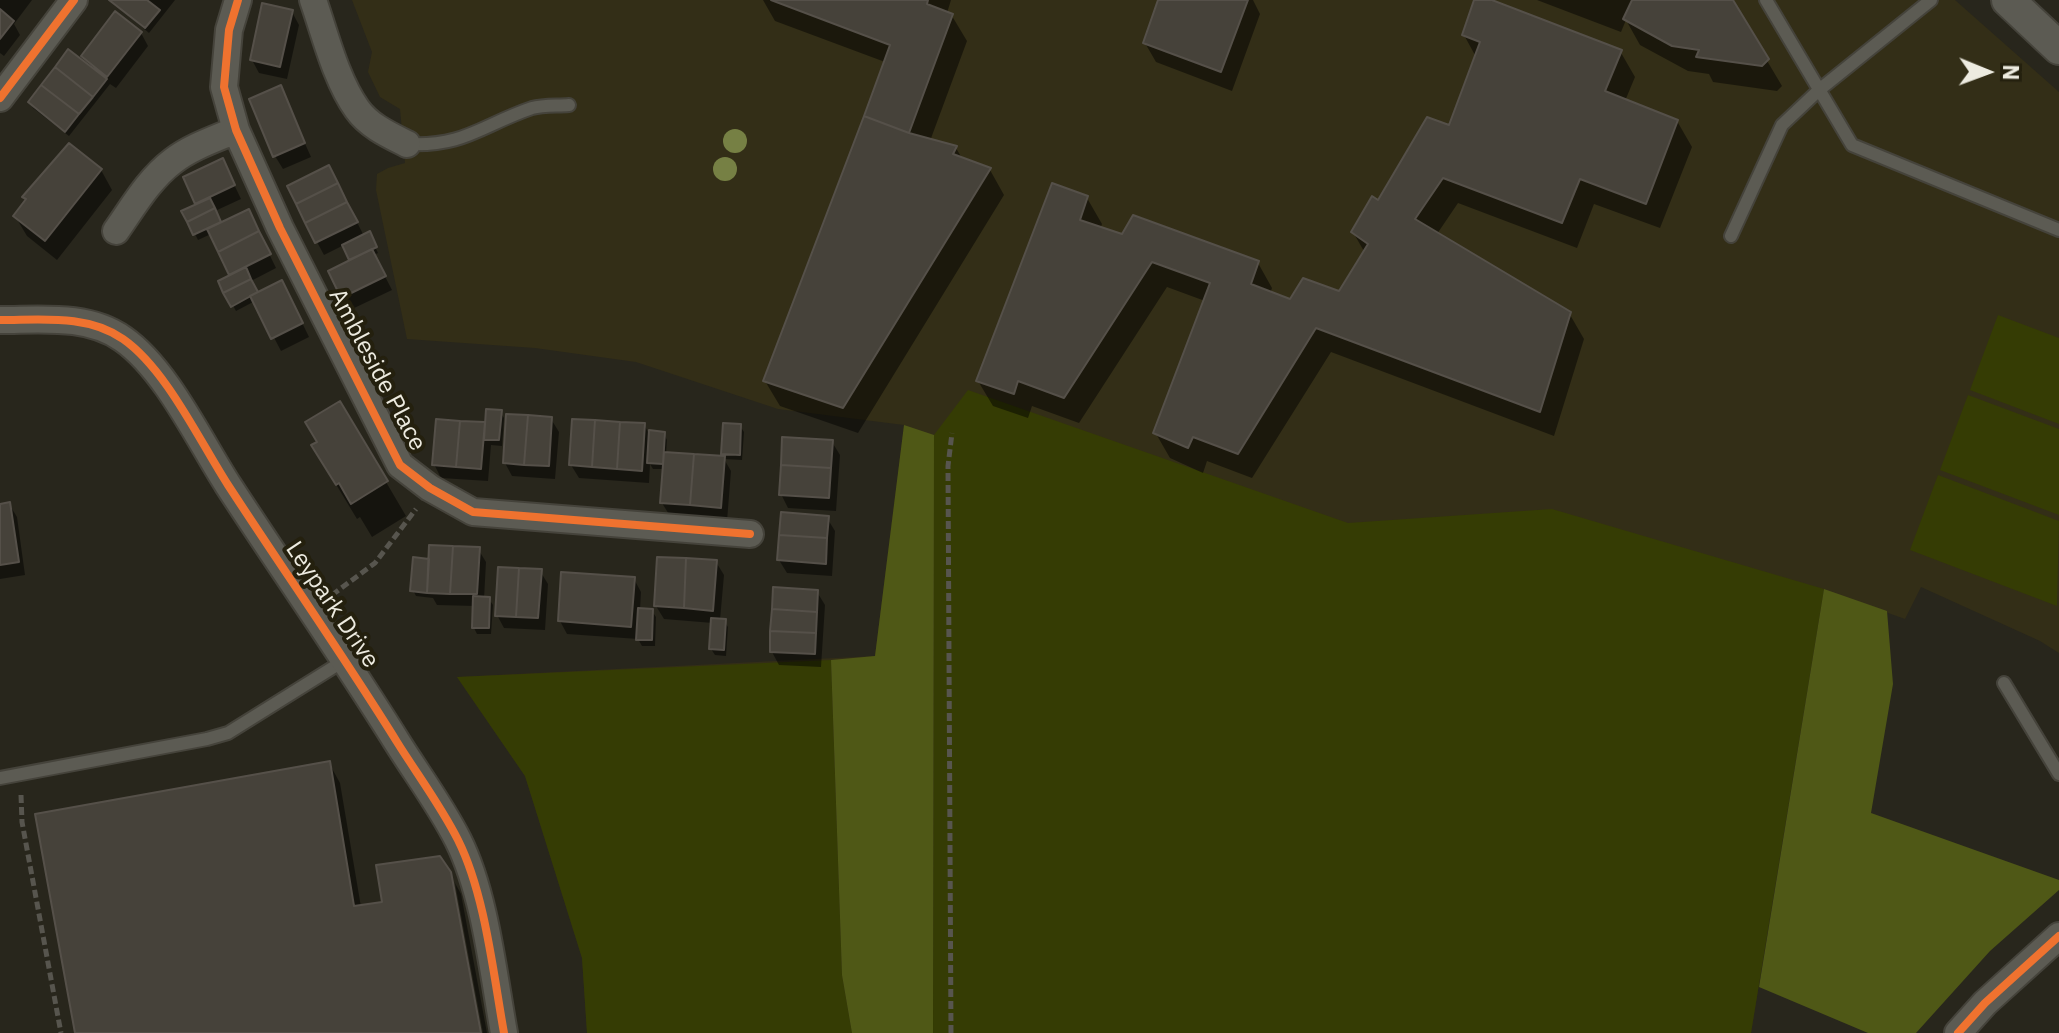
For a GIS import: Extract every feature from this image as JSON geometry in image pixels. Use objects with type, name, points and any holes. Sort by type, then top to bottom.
[{"type":"street","points":[[0,98],[74,0]]},
{"type":"street","name":"Ambleside Place","points":[[238,0],[229,30],[224,87],[236,130],[280,228],[400,465],[430,488],[473,512],[750,534]]},
{"type":"street","points":[[313,0],[337,69],[357,110],[378,129],[407,144]]},
{"type":"street","points":[[2008,0],[2059,48]]},
{"type":"street","points":[[116,231],[153,181],[173,161],[236,130]]},
{"type":"street","name":"Leypark Drive","points":[[0,320],[62,320],[95,325],[120,337],[141,353],[164,383],[458,840],[476,885],[504,1033]]},
{"type":"street","points":[[1958,1033],[1985,1003],[2059,936]]},
{"type":"lane","points":[[1766,0],[1852,145],[2059,230]]},
{"type":"lane","points":[[1731,236],[1782,125],[1819,90],[1931,0]]},
{"type":"lane","points":[[407,144],[433,146],[459,141],[535,107],[569,105]]},
{"type":"lane","points":[[0,778],[228,733],[345,660]]},
{"type":"lane","points":[[2004,683],[2059,774]]},
{"type":"path","points":[[951,1033],[948,466],[952,433]]},
{"type":"path","points":[[312,610],[375,563],[401,532],[430,488]]},
{"type":"path","points":[[21,774],[22,822],[61,1033]]},
{"type":"shaded area","points":[[352,0],[1955,0],[2059,92],[2059,653],[2040,641],[1921,587],[1905,619],[1824,590],[1751,1033],[587,1033],[582,958],[525,776],[457,677],[875,656],[904,425],[778,409],[636,362],[535,348],[407,339],[376,190],[377,174],[405,163],[400,109],[380,97],[368,72],[372,52]]},
{"type":"green space","points":[[1998,315],[2059,338],[2059,424],[1970,390]]},
{"type":"green space","points":[[968,390],[1348,523],[1552,509],[1824,589],[1751,1033],[933,1033],[934,435]]},
{"type":"green space","points":[[1968,395],[2059,429],[2059,515],[1940,470]]},
{"type":"green space","points":[[904,425],[934,435],[933,1033],[852,1033],[842,975],[831,660],[875,656]]},
{"type":"green space","points":[[1938,475],[2059,521],[2057,606],[1910,550]]},
{"type":"green space","points":[[1824,589],[1887,611],[1893,684],[1871,813],[2059,880],[2059,890],[1990,951],[1916,1033],[1868,1033],[1759,987]]},
{"type":"green space","points":[[831,660],[842,975],[852,1033],[587,1033],[582,958],[525,776],[457,677]]},
{"type":"building","points":[[109,0],[147,0],[160,10],[145,28]]},
{"type":"building","points":[[771,0],[928,0],[927,4],[953,14],[909,133],[864,116],[890,45]]},
{"type":"building","points":[[1158,0],[1248,0],[1221,72],[1143,43]]},
{"type":"building","points":[[1474,0],[1492,0],[1622,50],[1605,91],[1678,120],[1646,204],[1580,179],[1562,223],[1443,178],[1415,219],[1571,312],[1540,412],[1316,328],[1238,454],[1193,437],[1188,448],[1153,433],[1210,283],[1152,262],[1064,398],[1018,381],[1014,394],[976,381],[1052,183],[1088,196],[1080,220],[1122,234],[1133,215],[1259,261],[1251,284],[1290,299],[1303,278],[1339,291],[1368,244],[1351,232],[1372,196],[1378,200],[1427,117],[1449,125],[1480,42],[1462,35]]},
{"type":"building","points":[[1632,0],[1733,0],[1769,59],[1762,66],[1696,57],[1699,50],[1672,46],[1623,19]]},
{"type":"building","points":[[262,3],[293,10],[280,67],[250,60]]},
{"type":"building","points":[[0,9],[14,21],[0,39]]},
{"type":"building","points":[[115,11],[142,32],[107,77],[81,56]]},
{"type":"building","points":[[68,49],[107,79],[93,97],[55,67]]},
{"type":"building","points":[[55,67],[93,97],[79,114],[41,85]]},
{"type":"building","points":[[41,85],[79,114],[65,132],[28,102]]},
{"type":"building","points":[[281,85],[305,143],[273,157],[249,99]]},
{"type":"building","points":[[864,116],[957,146],[953,154],[991,168],[843,408],[763,381]]},
{"type":"building","points":[[69,143],[102,169],[45,241],[13,216],[26,199],[22,197]]},
{"type":"building","points":[[223,158],[235,185],[195,204],[183,177]]},
{"type":"building","points":[[329,165],[338,183],[296,204],[287,186]]},
{"type":"building","points":[[338,183],[347,202],[305,223],[296,204]]},
{"type":"building","points":[[210,198],[215,208],[187,222],[181,211]]},
{"type":"building","points":[[347,202],[358,222],[315,243],[305,223]]},
{"type":"building","points":[[215,208],[221,222],[193,235],[187,222]]},
{"type":"building","points":[[249,209],[259,231],[218,252],[207,229]]},
{"type":"building","points":[[259,231],[271,254],[229,275],[218,252]]},
{"type":"building","points":[[370,231],[377,247],[349,260],[342,245]]},
{"type":"building","points":[[372,249],[386,276],[341,298],[328,271]]},
{"type":"building","points":[[246,267],[251,279],[223,293],[218,281]]},
{"type":"building","points":[[251,279],[258,292],[231,307],[223,293]]},
{"type":"building","points":[[282,280],[303,323],[271,339],[250,296]]},
{"type":"building","points":[[340,401],[388,481],[351,504],[311,445],[317,442],[305,422]]},
{"type":"building","points":[[486,409],[502,410],[499,440],[484,440]]},
{"type":"building","points":[[506,414],[528,415],[524,465],[503,463]]},
{"type":"building","points":[[528,415],[552,417],[549,466],[524,465]]},
{"type":"building","points":[[436,419],[460,421],[456,467],[432,465]]},
{"type":"building","points":[[572,419],[595,420],[592,467],[569,465]]},
{"type":"building","points":[[595,420],[620,422],[617,469],[592,467]]},
{"type":"building","points":[[460,421],[485,422],[481,469],[456,467]]},
{"type":"building","points":[[620,422],[645,423],[642,471],[617,469]]},
{"type":"building","points":[[723,423],[741,424],[740,455],[721,454]]},
{"type":"building","points":[[649,430],[665,432],[663,464],[647,463]]},
{"type":"building","points":[[782,437],[833,440],[831,468],[781,465]]},
{"type":"building","points":[[664,452],[694,454],[690,505],[660,503]]},
{"type":"building","points":[[694,454],[725,456],[721,508],[690,505]]},
{"type":"building","points":[[781,465],[831,468],[829,498],[779,495]]},
{"type":"building","points":[[10,502],[19,562],[0,565],[0,504]]},
{"type":"building","points":[[781,512],[829,516],[827,538],[779,535]]},
{"type":"building","points":[[779,535],[827,538],[826,564],[777,560]]},
{"type":"building","points":[[429,545],[453,546],[450,594],[427,593]]},
{"type":"building","points":[[453,546],[480,547],[477,594],[450,594]]},
{"type":"building","points":[[413,557],[429,559],[427,593],[410,591]]},
{"type":"building","points":[[657,557],[686,558],[684,608],[654,606]]},
{"type":"building","points":[[686,558],[717,560],[713,611],[684,608]]},
{"type":"building","points":[[498,567],[519,568],[516,617],[495,616]]},
{"type":"building","points":[[519,568],[542,569],[538,618],[516,617]]},
{"type":"building","points":[[561,572],[635,577],[631,627],[558,621]]},
{"type":"building","points":[[773,587],[818,590],[817,612],[772,609]]},
{"type":"building","points":[[473,596],[490,597],[489,628],[472,628]]},
{"type":"building","points":[[638,608],[653,609],[652,640],[636,640]]},
{"type":"building","points":[[772,609],[817,612],[816,633],[770,631]]},
{"type":"building","points":[[711,618],[726,619],[724,650],[709,649]]},
{"type":"building","points":[[770,631],[816,633],[815,654],[770,652]]},
{"type":"building","points":[[330,761],[354,906],[382,902],[376,865],[440,856],[451,872],[481,1033],[75,1033],[35,814]]},
{"type":"cycle path","points":[[0,98],[74,0]]},
{"type":"cycle path","points":[[238,0],[229,30],[224,87],[236,130],[280,228],[400,465],[430,488],[473,512],[750,534]]},
{"type":"cycle path","points":[[0,320],[64,320],[95,325],[109,331],[139,352],[181,406],[228,485],[437,802],[458,840],[482,909],[504,1033]]},
{"type":"cycle path","points":[[1958,1033],[1985,1003],[2059,936]]}]
